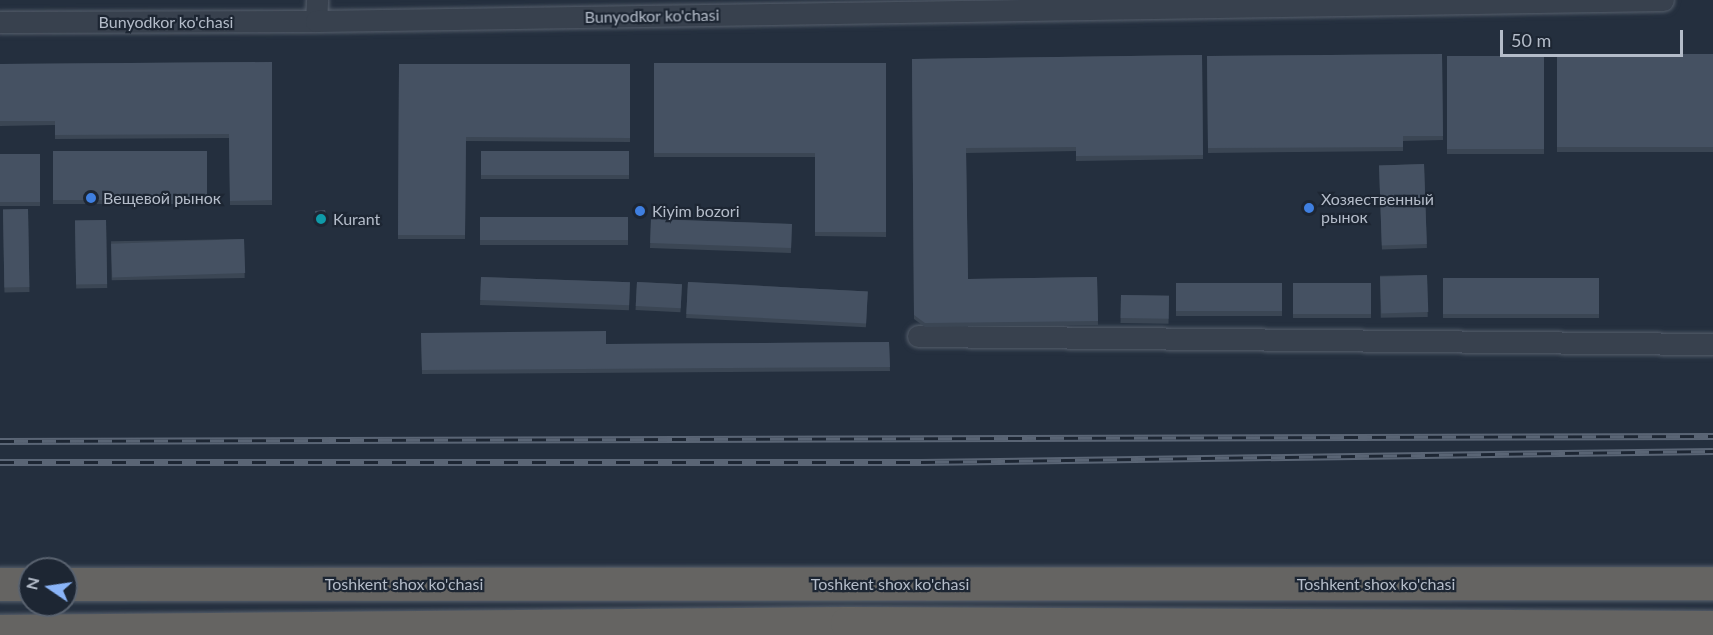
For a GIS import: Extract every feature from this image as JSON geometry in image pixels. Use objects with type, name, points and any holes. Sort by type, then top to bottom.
[{"type":"highway","name":"Toshkent shox ko'chasi","points":[[78,584],[1713,583]]},
{"type":"highway","points":[[0,584],[18,584]]},
{"type":"highway","points":[[0,631],[848,629],[1478,631],[1713,627]]},
{"type":"street","points":[[316,21],[317,0]]},
{"type":"street","name":"Bunyodkor ko'chasi","points":[[0,22],[316,21],[1663,0]]},
{"type":"street","points":[[918,336],[1713,344]]},
{"type":"building","points":[[1442,54],[1443,136],[1403,136],[1403,147],[1208,148],[1207,56]]},
{"type":"building","points":[[1557,54],[1713,54],[1713,147],[1557,147]]},
{"type":"building","points":[[1202,55],[1203,155],[1076,156],[1076,147],[966,148],[968,279],[1097,277],[1098,321],[925,323],[914,315],[912,59]]},
{"type":"building","points":[[1447,56],[1544,56],[1544,149],[1447,149]]},
{"type":"building","points":[[272,62],[272,200],[230,201],[229,134],[55,135],[55,121],[0,121],[0,64]]},
{"type":"building","points":[[654,63],[886,63],[886,232],[815,232],[815,153],[654,153]]},
{"type":"building","points":[[399,64],[630,64],[630,138],[466,137],[465,235],[398,235]]},
{"type":"building","points":[[53,151],[207,151],[207,200],[53,200]]},
{"type":"building","points":[[481,151],[629,151],[629,175],[481,175]]},
{"type":"building","points":[[0,154],[40,154],[40,202],[0,202]]},
{"type":"building","points":[[1424,164],[1427,244],[1382,246],[1379,166]]},
{"type":"building","points":[[3,209],[28,209],[29,287],[4,287]]},
{"type":"building","points":[[325,210],[327,218],[317,221],[315,211]]},
{"type":"building","points":[[480,217],[628,217],[628,240],[480,240]]},
{"type":"building","points":[[651,219],[792,224],[791,248],[650,243]]},
{"type":"building","points":[[106,220],[107,284],[76,285],[75,221]]},
{"type":"building","points":[[244,239],[245,273],[112,278],[111,244]]},
{"type":"building","points":[[1427,275],[1428,312],[1381,314],[1380,277]]},
{"type":"building","points":[[481,277],[630,282],[629,305],[480,300]]},
{"type":"building","points":[[1443,278],[1599,278],[1599,314],[1443,314]]},
{"type":"building","points":[[637,282],[682,284],[681,308],[636,306]]},
{"type":"building","points":[[688,282],[868,291],[866,323],[686,314]]},
{"type":"building","points":[[1176,283],[1282,283],[1282,311],[1176,311]]},
{"type":"building","points":[[1293,283],[1371,283],[1371,314],[1293,314]]},
{"type":"building","points":[[1121,295],[1169,296],[1169,319],[1121,318]]},
{"type":"building","points":[[606,331],[606,344],[889,342],[890,367],[422,370],[421,333]]},
{"type":"railway","points":[[0,441],[1713,436]]},
{"type":"railway","points":[[0,462],[921,462],[1713,451]]},
{"type":"place","name":"Вещевой рынок","points":[[91,198]]},
{"type":"place","name":"Хозяественный рынок","points":[[1309,208]]},
{"type":"place","name":"Kiyim bozori","points":[[640,211]]},
{"type":"place","name":"Kurant","points":[[321,219]]}]
